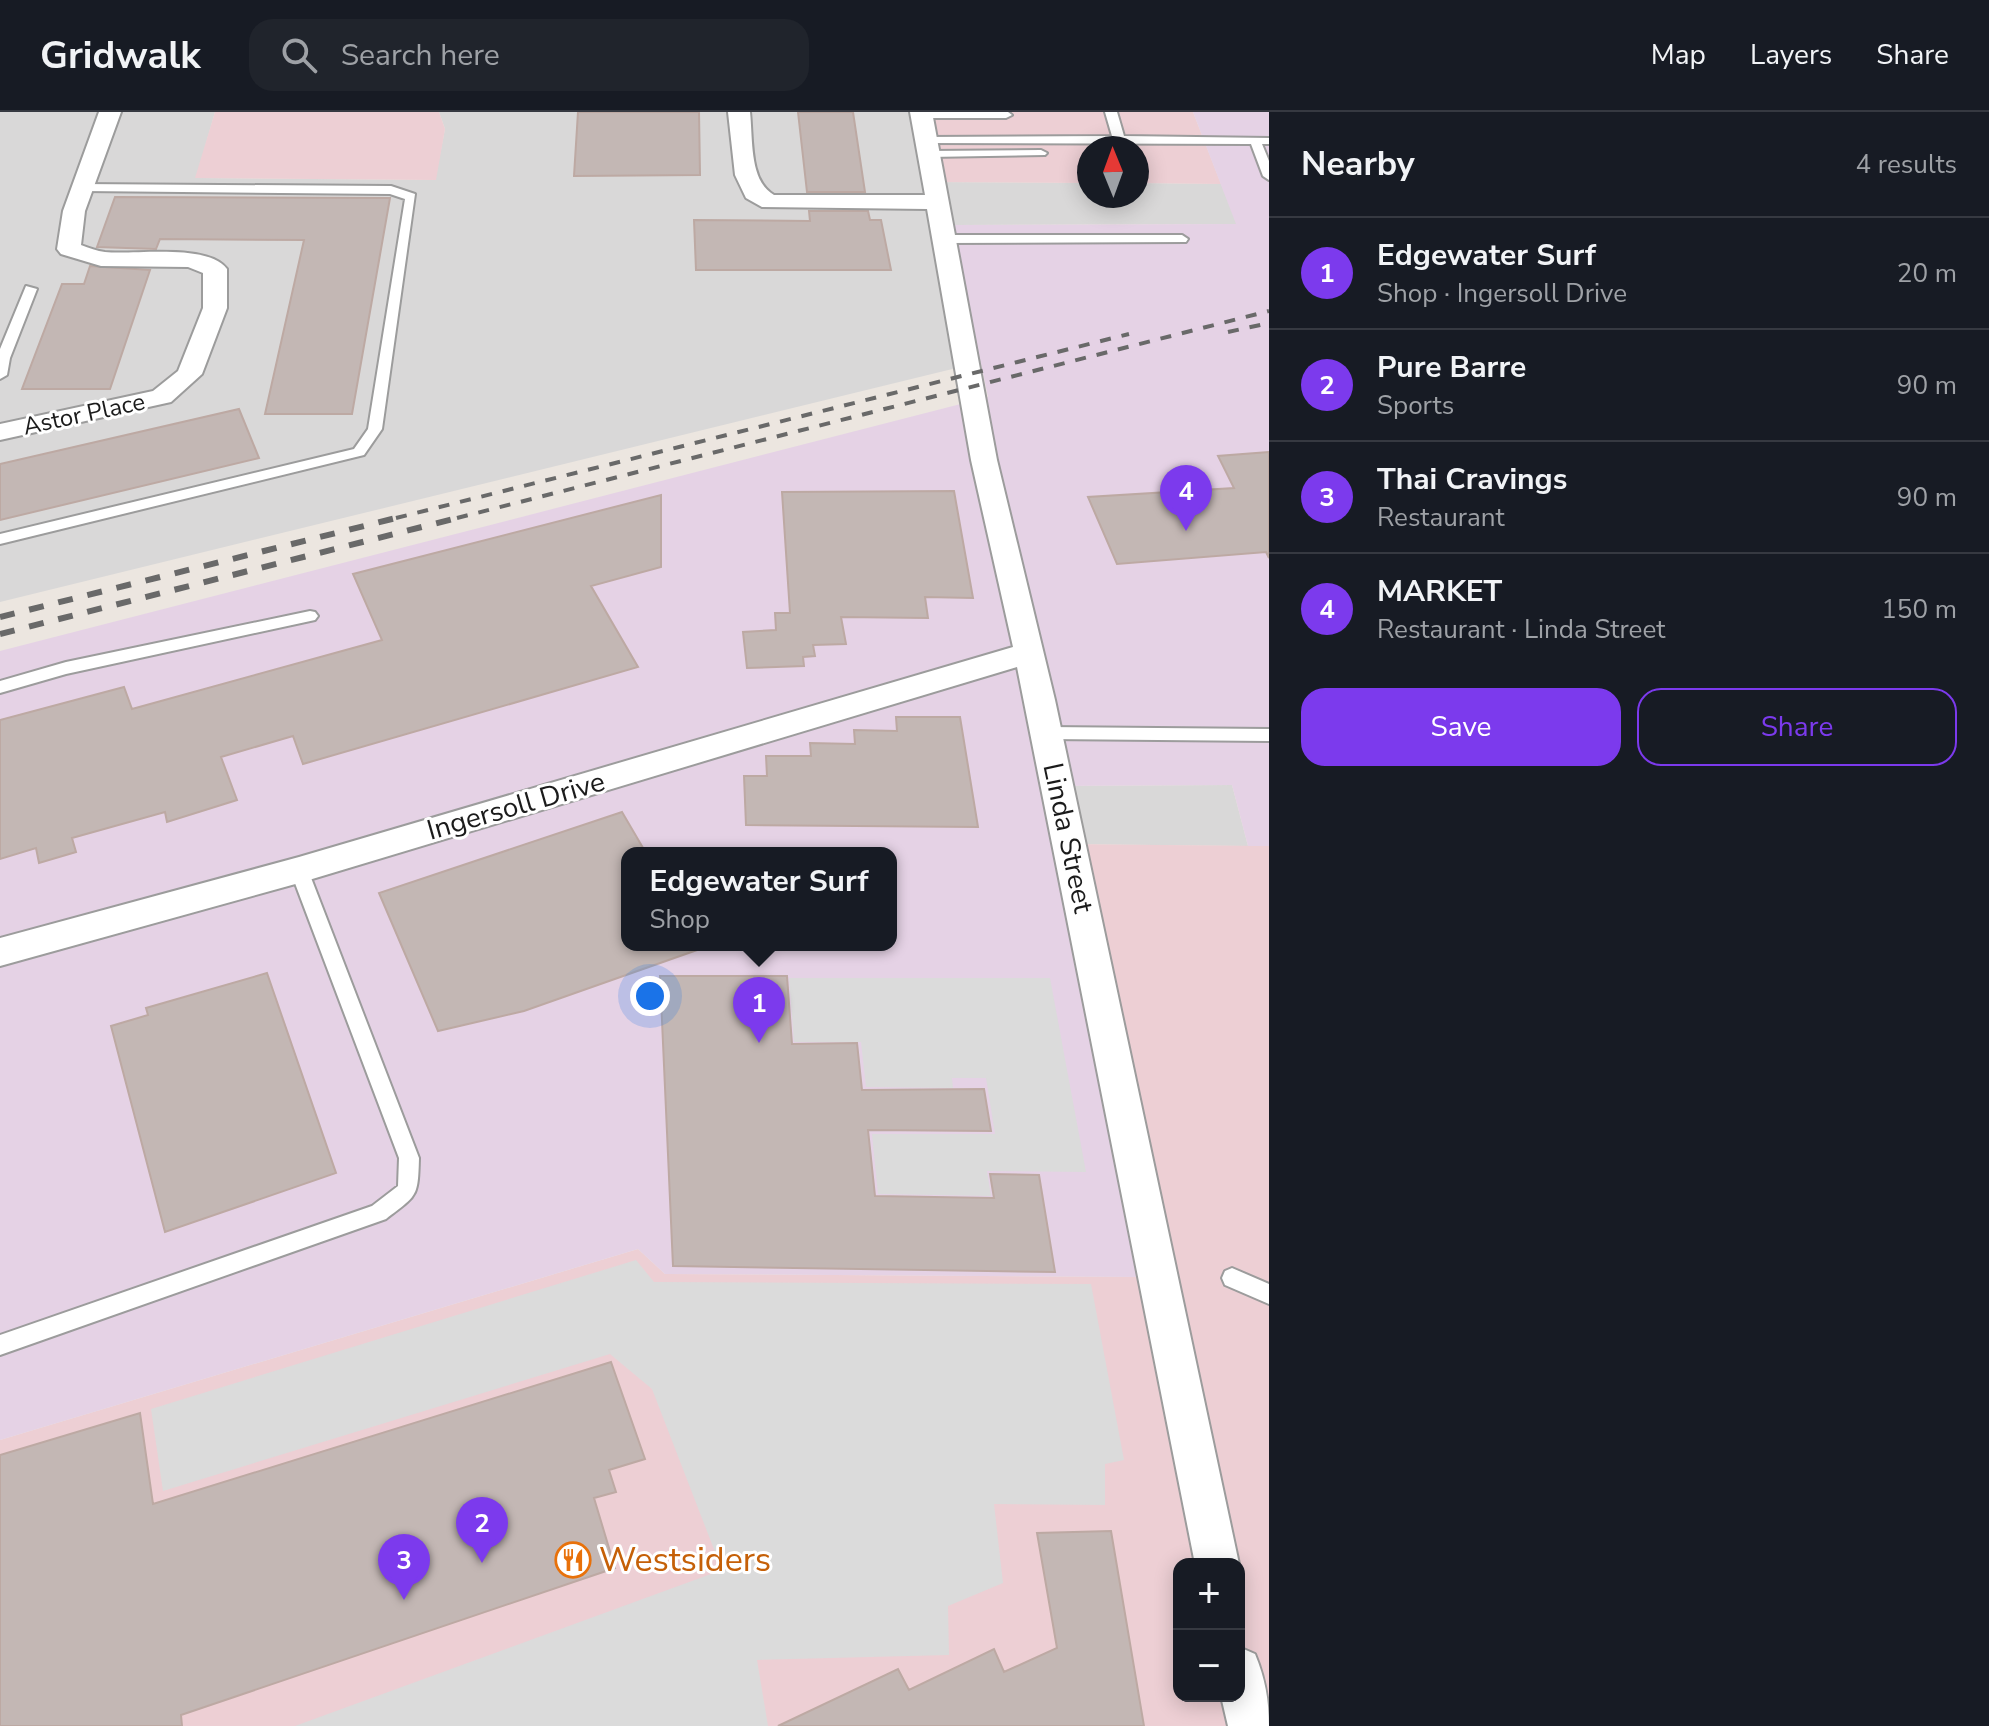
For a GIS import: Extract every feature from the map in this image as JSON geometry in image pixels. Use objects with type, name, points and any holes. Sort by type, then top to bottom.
[{"type":"street","name":"Astor Place","points":[[0,432],[162,397],[189,374],[215,308],[215,269],[191,260],[101,259],[69,249],[74,211],[110,112]]},
{"type":"street","points":[[739,112],[746,175],[754,193],[770,202],[939,202]]},
{"type":"street","name":"Linda Street","points":[[925,130],[984,460],[1047,733],[1216,1558]]},
{"type":"street","name":"Ingersoll Drive","points":[[0,952],[299,870],[1029,653]]},
{"type":"street","points":[[1245,1698],[1251,1726]]},
{"type":"lane","points":[[1111,112],[1118,136]]},
{"type":"lane","points":[[925,130],[1006,115]]},
{"type":"lane","points":[[925,130],[1077,137]]},
{"type":"lane","points":[[925,130],[1041,153]]},
{"type":"lane","points":[[1149,139],[1269,141]]},
{"type":"lane","points":[[1255,141],[1269,176]]},
{"type":"lane","points":[[0,539],[359,452],[375,429],[411,197],[391,190],[83,187]]},
{"type":"lane","points":[[945,239],[1182,239]]},
{"type":"lane","points":[[0,375],[3,358],[31,289]]},
{"type":"lane","points":[[0,687],[66,668],[310,616]]},
{"type":"lane","points":[[1047,733],[1269,735]]},
{"type":"lane","points":[[0,1345],[379,1213],[408,1190],[409,1158],[299,870]]},
{"type":"lane","points":[[1232,1278],[1269,1294]]},
{"type":"shaded area","points":[[0,112],[215,112],[196,178],[435,180],[445,129],[439,112],[914,112],[929,182],[1077,183],[1077,208],[1149,208],[1149,183],[1221,184],[1237,224],[952,225],[981,362],[0,602]]},
{"type":"shaded area","points":[[215,112],[439,112],[445,129],[436,180],[195,178]]},
{"type":"shaded area","points":[[914,112],[1193,112],[1221,184],[1149,183],[1149,136],[1077,136],[1077,183],[929,182]]},
{"type":"shaded area","points":[[1193,112],[1269,112],[1269,846],[1248,846],[1232,785],[1046,786],[1142,1277],[665,1274],[638,1249],[0,1440],[0,651],[988,397],[952,225],[1236,224]]},
{"type":"shaded area","points":[[1232,785],[1248,846],[1058,844],[1045,786]]},
{"type":"shaded area","points":[[1058,844],[1269,846],[1269,1726],[0,1726],[0,1440],[638,1249],[665,1274],[1141,1277]]},
{"type":"shaded area","points":[[789,978],[1050,978],[1086,1172],[987,1171],[991,1196],[878,1194],[872,1134],[995,1134],[986,1078],[952,1078],[953,1088],[866,1087],[861,1042],[794,1042]]},
{"type":"shaded area","points":[[636,1260],[654,1282],[1091,1284],[1124,1460],[1105,1464],[1105,1505],[994,1504],[1003,1583],[948,1606],[949,1655],[757,1660],[768,1726],[295,1726],[722,1570],[652,1389],[610,1354],[163,1491],[151,1409]]},
{"type":"building","points":[[578,112],[699,112],[700,175],[574,176]]},
{"type":"building","points":[[798,112],[853,112],[865,192],[807,192]]},
{"type":"building","points":[[115,197],[390,198],[352,414],[265,414],[304,240],[160,239],[156,249],[97,247]]},
{"type":"building","points":[[809,211],[868,211],[870,220],[881,220],[891,270],[696,270],[694,220],[810,221]]},
{"type":"building","points":[[90,266],[150,270],[110,389],[22,389],[62,284],[84,284]]},
{"type":"building","points":[[239,409],[259,458],[0,520],[0,464]]},
{"type":"building","points":[[1269,452],[1269,558],[1266,552],[1117,564],[1088,497],[1234,488],[1218,456]]},
{"type":"building","points":[[954,491],[973,598],[925,597],[928,618],[841,617],[846,644],[813,645],[815,656],[803,657],[804,666],[747,668],[743,632],[776,630],[775,613],[790,613],[782,492]]},
{"type":"building","points":[[661,495],[661,567],[591,586],[638,667],[303,764],[293,736],[221,757],[237,800],[167,822],[165,812],[72,838],[76,852],[39,863],[36,848],[0,859],[0,720],[124,687],[132,709],[382,640],[353,574]]},
{"type":"building","points":[[896,717],[960,717],[978,827],[746,825],[744,776],[767,776],[766,756],[811,756],[810,743],[855,744],[854,730],[897,731]]},
{"type":"building","points":[[622,812],[642,847],[621,847],[621,951],[694,951],[524,1011],[438,1031],[379,893]]},
{"type":"building","points":[[267,973],[336,1173],[165,1232],[111,1026],[148,1015],[146,1008]]},
{"type":"building","points":[[660,976],[787,976],[792,1044],[857,1043],[862,1090],[984,1089],[991,1131],[868,1130],[875,1196],[994,1198],[990,1174],[1039,1175],[1055,1272],[673,1266]]},
{"type":"building","points":[[611,1362],[645,1459],[609,1470],[616,1492],[594,1498],[615,1568],[181,1715],[182,1726],[0,1726],[0,1455],[140,1413],[153,1504]]},
{"type":"building","points":[[1111,1531],[1144,1726],[778,1726],[898,1669],[909,1690],[994,1649],[1004,1672],[1057,1648],[1037,1533]]},
{"type":"railway","points":[[457,518],[1269,311]]},
{"type":"railway","points":[[1228,332],[1269,323]]},
{"type":"railway","points":[[396,518],[1129,334]]},
{"type":"railway","points":[[396,518],[404,516]]},
{"type":"railway","points":[[0,634],[465,516]]},
{"type":"railway","points":[[0,617],[396,518]]},
{"type":"place","name":"MARKET","points":[[1186,531]]},
{"type":"place","name":"Edgewater Surf","points":[[759,1043]]},
{"type":"place","name":"Westsiders","points":[[573,1560]]},
{"type":"place","name":"Pure Barre","points":[[482,1563]]},
{"type":"place","name":"Thai Cravings","points":[[404,1600]]}]
